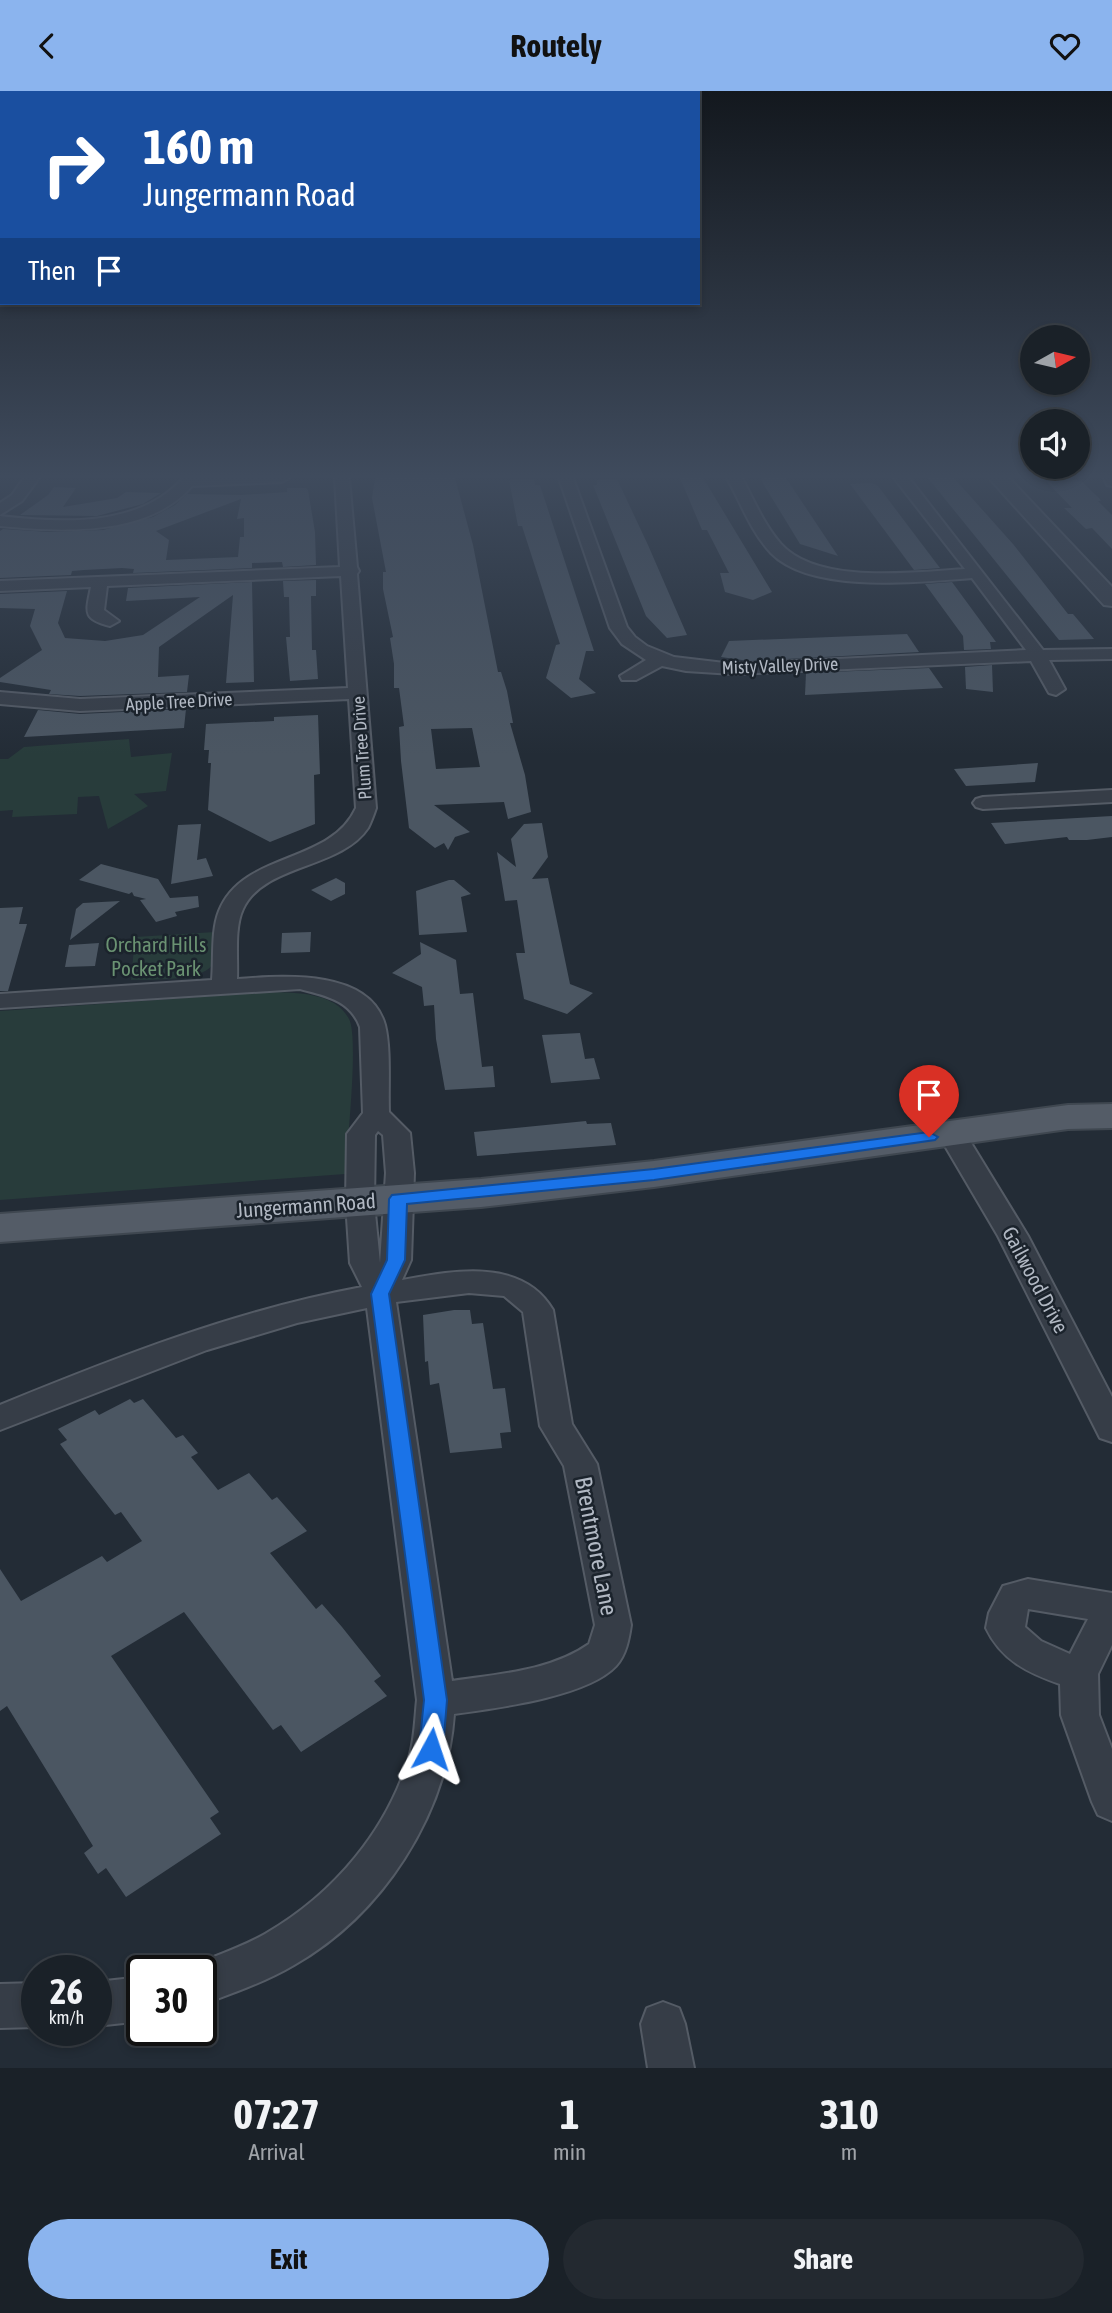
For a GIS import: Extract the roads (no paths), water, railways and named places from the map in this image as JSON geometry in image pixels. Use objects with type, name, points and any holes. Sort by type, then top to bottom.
[{"type":"main road","name":"Jungermann Road","points":[[0,1228],[379,1201],[654,1174],[1068,1117],[1112,1116]]},
{"type":"street","name":"Misty Valley Drive","points":[[599,570],[619,628],[634,646],[661,659],[693,666],[733,669],[1112,654]]},
{"type":"street","points":[[796,581],[815,570]]},
{"type":"street","points":[[826,570],[874,577],[977,573]]},
{"type":"street","points":[[975,570],[1038,655],[1056,689]]},
{"type":"street","points":[[1084,570],[1112,600]]},
{"type":"street","points":[[0,586],[351,571]]},
{"type":"street","name":"Plum Tree Drive","points":[[224,985],[231,909],[239,898],[248,888],[267,876],[341,840],[359,827],[365,817],[351,571]]},
{"type":"street","points":[[100,581],[95,610],[98,617],[110,621]]},
{"type":"street","points":[[629,676],[661,659]]},
{"type":"street","name":"Apple Tree Drive","points":[[0,698],[80,705],[359,693]]},
{"type":"street","points":[[983,803],[1112,796]]},
{"type":"street","points":[[0,1000],[300,982],[336,991],[354,999],[367,1011],[373,1027],[376,1114],[361,1135],[379,1201]]},
{"type":"street","points":[[217,1978],[274,1955],[316,1928],[361,1882],[401,1830],[421,1785],[431,1749],[436,1700],[380,1294],[365,1263],[379,1201],[400,1173],[396,1133],[376,1114]]},
{"type":"street","name":"Gailwood Drive","points":[[952,1134],[1013,1236],[1112,1429]]},
{"type":"street","name":"Brentmore Lane","points":[[0,1417],[95,1378],[316,1306],[420,1287],[492,1283],[512,1288],[528,1297],[538,1310],[556,1426],[582,1472],[613,1625],[610,1645],[590,1665],[567,1675],[436,1700]]},
{"type":"street","points":[[1079,1673],[1047,1665],[1014,1643],[1004,1628],[1007,1613],[1016,1597],[1028,1594],[1112,1608],[1079,1673],[1080,1715],[1112,1802]]},
{"type":"street","points":[[0,2006],[21,2005]]},
{"type":"street","points":[[663,2024],[671,2068]]},
{"type":"park label","name":"Orchard Hills Pocket Park","points":[[156,957]]}]
